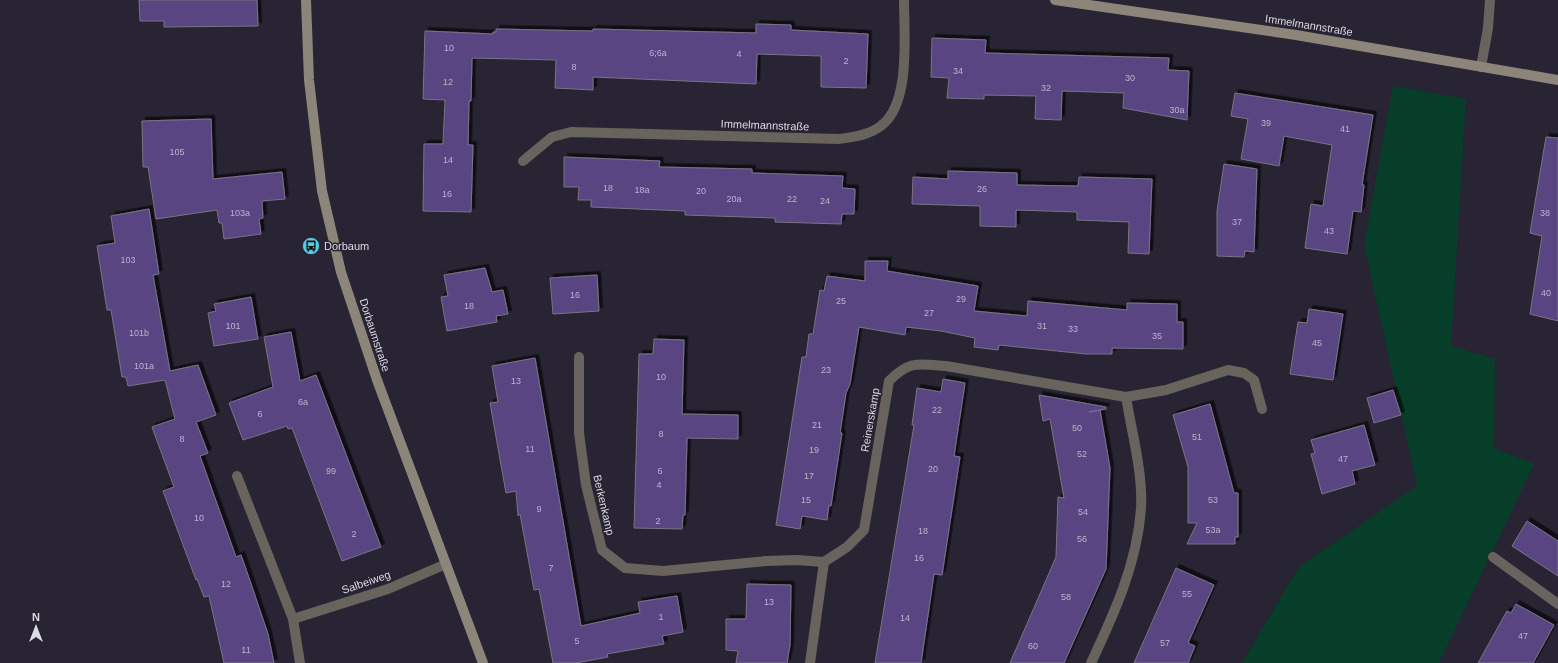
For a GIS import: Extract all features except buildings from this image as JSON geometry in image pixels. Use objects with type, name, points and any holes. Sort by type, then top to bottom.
[{"type":"street","name":"Dorbaumstraße","points":[[306,0],[312,115],[322,191],[341,272],[377,380],[483,663]]},
{"type":"street","name":"Immelmannstraße","points":[[523,161],[552,137],[571,132],[839,139],[860,137],[882,125],[898,105],[903,84],[904,0]]},
{"type":"street","name":"Immelmannstraße","points":[[1055,0],[1296,35],[1558,80]]},
{"type":"street","points":[[1481,67],[1488,28],[1490,0]]},
{"type":"street","name":"Berkenkamp","points":[[580,357],[579,434],[586,485],[602,550],[625,568],[663,571],[766,561],[797,560],[824,562]]},
{"type":"street","name":"Reinerskamp","points":[[824,562],[847,547],[864,530],[889,381],[902,368],[918,364],[946,366],[1126,397],[1166,390],[1228,370],[1244,373],[1254,380],[1262,409]]},
{"type":"street","points":[[1091,663],[1126,582],[1136,549],[1141,509],[1139,471],[1126,397]]},
{"type":"street","points":[[237,476],[293,619],[300,663]]},
{"type":"street","points":[[1493,557],[1558,604]]},
{"type":"street","points":[[810,663],[824,562]]},
{"type":"street","name":"Salbeiweg","points":[[293,619],[388,588],[446,564]]},
{"type":"green space","points":[[1393,86],[1466,99],[1451,346],[1495,359],[1494,448],[1534,464],[1439,663],[1242,663],[1299,567],[1417,486],[1364,244]]},
{"type":"place","name":"Dorbaum","points":[[311,246]]}]
